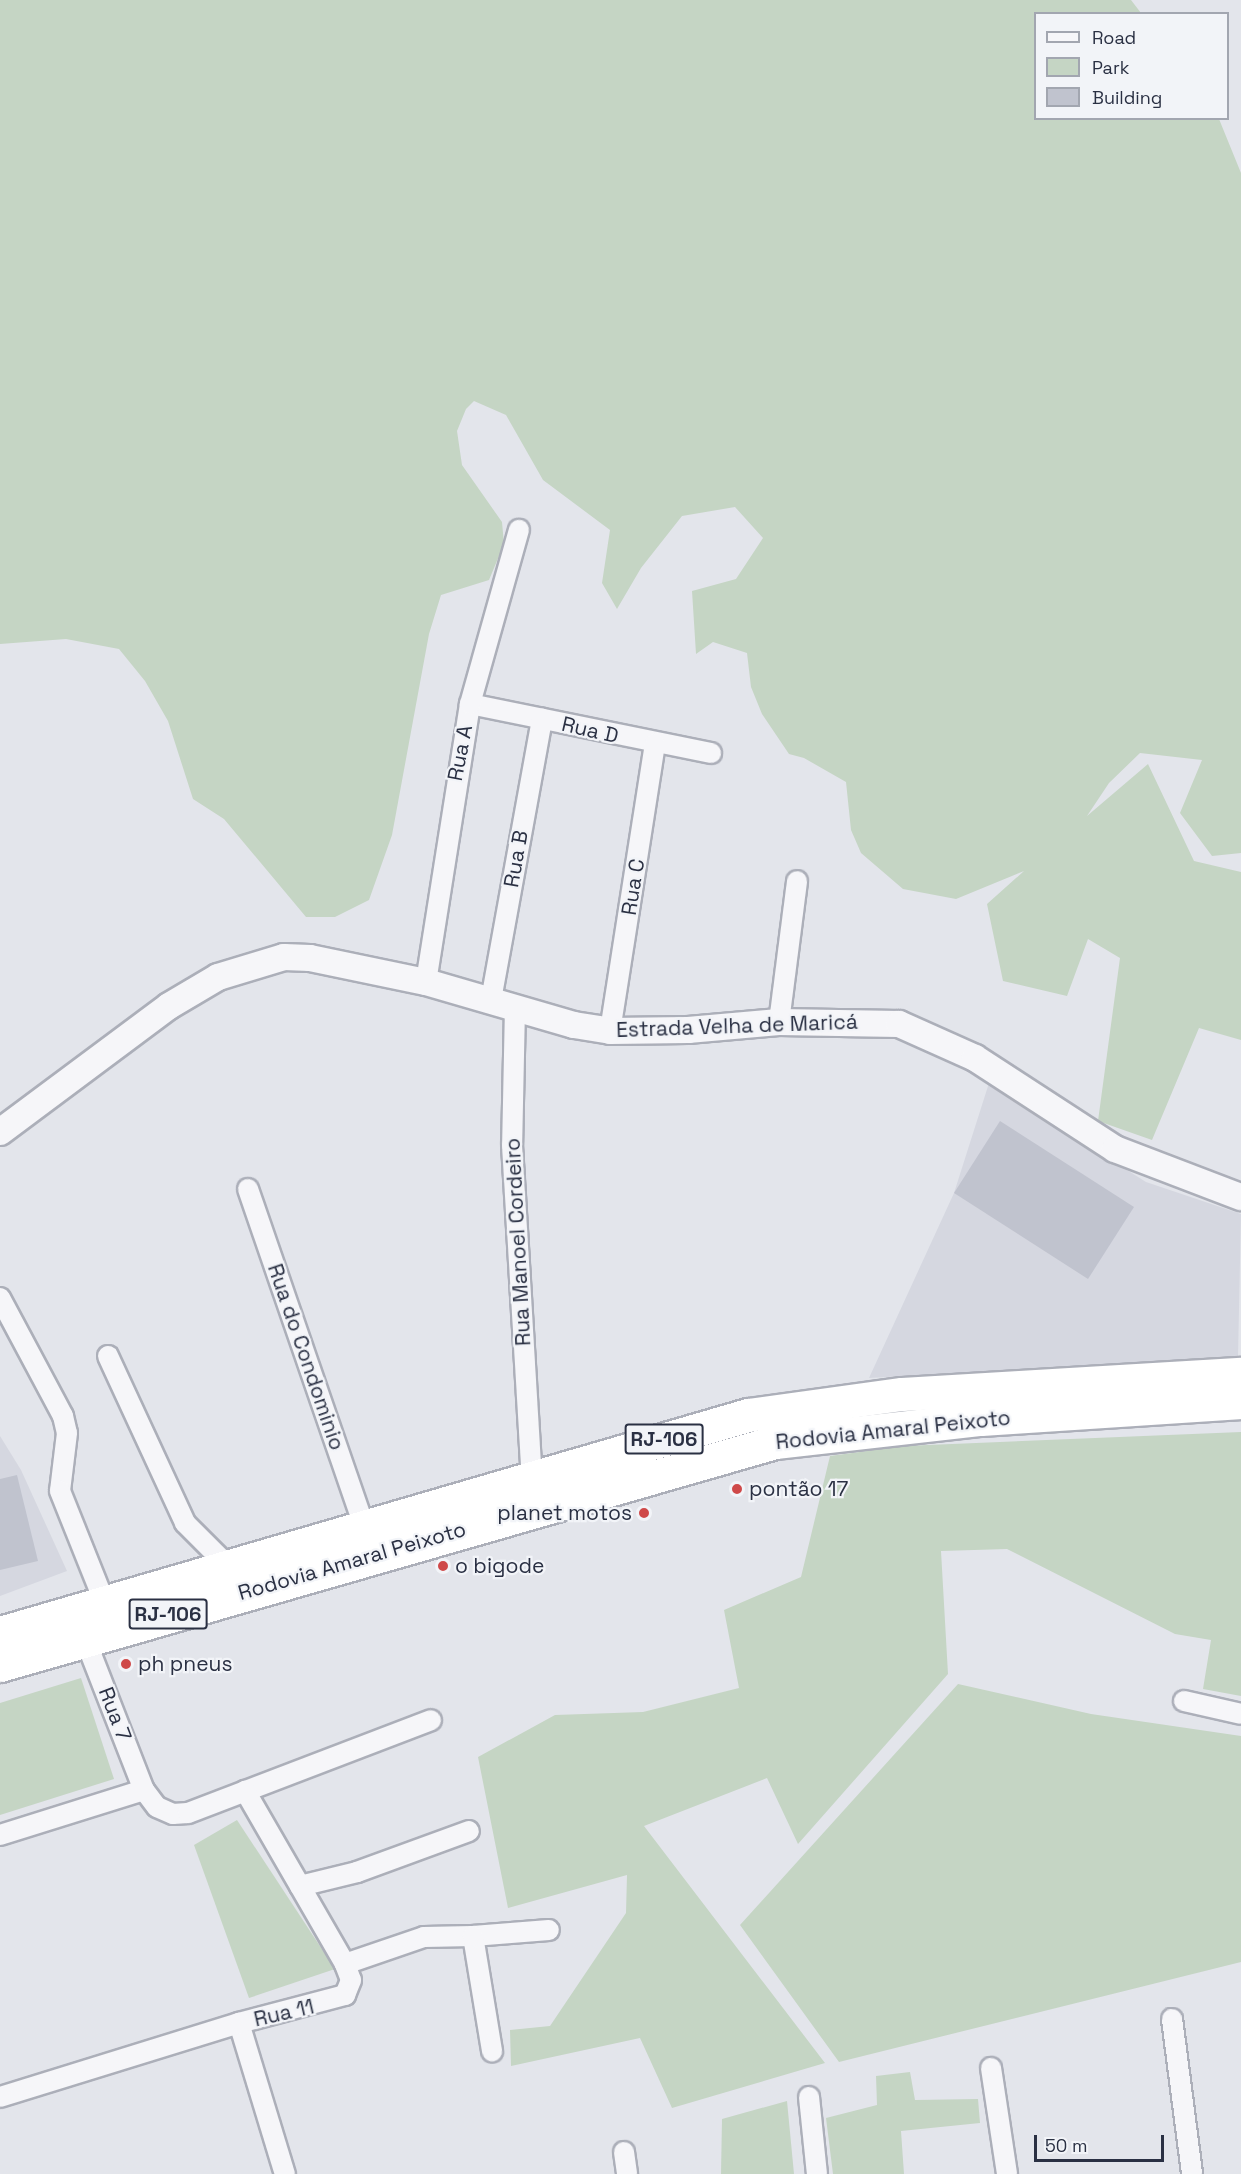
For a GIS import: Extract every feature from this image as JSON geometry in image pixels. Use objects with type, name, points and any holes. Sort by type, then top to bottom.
[{"type":"highway","name":"Rodovia Amaral Peixoto","points":[[0,1633],[104,1600],[748,1415],[808,1404],[902,1394],[1241,1374]]},
{"type":"highway","name":"Rodovia Amaral Peixoto","points":[[0,1665],[775,1442],[981,1419],[1241,1402]]},
{"type":"street","name":"Rua A","points":[[426,982],[450,810],[470,704],[519,530]]},
{"type":"street","name":"Rua D","points":[[470,704],[655,744],[711,753]]},
{"type":"street","name":"Rua B","points":[[491,1000],[542,719]]},
{"type":"street","name":"Rua C","points":[[610,1031],[655,744]]},
{"type":"street","points":[[779,1022],[797,881]]},
{"type":"street","name":"Estrada Velha de Maricá","points":[[0,1132],[170,1006],[218,977],[257,963],[284,957],[310,958],[426,982],[574,1025],[610,1031],[687,1030],[779,1022],[889,1023],[925,1032],[975,1058],[1115,1149],[1241,1197]]},
{"type":"street","name":"Rua Manoel Cordeiro","points":[[515,1007],[512,1145],[532,1477]]},
{"type":"street","name":"Rua do Condominio","points":[[248,1189],[364,1526]]},
{"type":"street","points":[[0,1298],[63,1416],[67,1433],[60,1491],[104,1600]]},
{"type":"street","points":[[108,1356],[185,1522],[228,1566]]},
{"type":"street","name":"Rua 7","points":[[85,1639],[144,1790]]},
{"type":"street","points":[[1184,1701],[1241,1714]]},
{"type":"street","points":[[0,1835],[144,1790],[157,1807],[173,1814],[188,1813],[431,1720]]},
{"type":"street","name":"Rua 11","points":[[0,2097],[239,2023],[338,2000],[350,1987],[345,1964],[245,1791]]},
{"type":"street","points":[[300,1886],[394,1860],[469,1831]]},
{"type":"street","points":[[345,1964],[424,1937],[549,1930]]},
{"type":"street","points":[[473,1936],[492,2051]]},
{"type":"street","points":[[1172,2019],[1192,2174]]},
{"type":"street","points":[[239,2023],[285,2174]]},
{"type":"street","points":[[992,2068],[1007,2174]]},
{"type":"street","points":[[809,2097],[817,2174]]},
{"type":"street","points":[[624,2152],[627,2174]]},
{"type":"shaded area","points":[[989,1083],[1146,1182],[1241,1214],[1238,1357],[869,1378],[954,1193]]},
{"type":"shaded area","points":[[0,1436],[21,1470],[67,1571],[0,1596]]},
{"type":"green space","points":[[0,0],[1131,0],[1140,12],[1034,12],[1034,120],[1219,120],[1241,173],[1241,853],[1212,856],[1180,813],[1202,760],[1140,753],[1109,783],[1087,816],[1148,764],[1194,861],[1241,872],[1241,1040],[1199,1028],[1152,1140],[1098,1121],[1120,958],[1088,939],[1067,996],[1003,981],[987,904],[1024,871],[956,899],[903,889],[861,853],[851,830],[846,782],[804,758],[789,754],[762,714],[751,687],[747,653],[713,642],[696,654],[692,591],[736,579],[763,538],[735,507],[682,516],[641,568],[617,609],[602,583],[610,530],[543,480],[506,415],[474,401],[466,409],[457,431],[462,465],[502,522],[504,544],[489,580],[441,595],[429,634],[392,835],[369,900],[335,917],[306,917],[224,819],[193,799],[168,721],[145,681],[119,649],[66,639],[0,644]]},
{"type":"green space","points":[[1241,1432],[1241,1696],[1203,1689],[1211,1640],[1175,1634],[1007,1549],[941,1551],[948,1674],[798,1844],[767,1778],[644,1826],[825,2063],[672,2108],[640,2038],[511,2066],[510,2030],[550,2026],[626,1913],[627,1875],[508,1908],[478,1757],[555,1715],[643,1712],[739,1688],[724,1610],[801,1577],[830,1456],[904,1446]]},
{"type":"green space","points":[[81,1678],[114,1779],[0,1815],[0,1703]]},
{"type":"green space","points":[[958,1684],[1091,1714],[1241,1736],[1241,1962],[839,2062],[740,1925]]},
{"type":"green space","points":[[237,1820],[335,1969],[249,1998],[194,1845]]},
{"type":"green space","points":[[910,2072],[915,2100],[978,2099],[980,2123],[901,2131],[904,2174],[833,2174],[826,2118],[877,2105],[876,2076]]},
{"type":"green space","points":[[787,2101],[794,2174],[721,2174],[722,2119]]},
{"type":"building","points":[[1000,1121],[1134,1207],[1088,1279],[954,1193]]},
{"type":"building","points":[[17,1475],[38,1561],[0,1570],[0,1479]]},
{"type":"place","name":"pontão 17","points":[[737,1489]]},
{"type":"place","name":"planet motos","points":[[644,1513]]},
{"type":"place","name":"o bigode","points":[[443,1566]]},
{"type":"place","name":"ph pneus","points":[[126,1664]]}]
